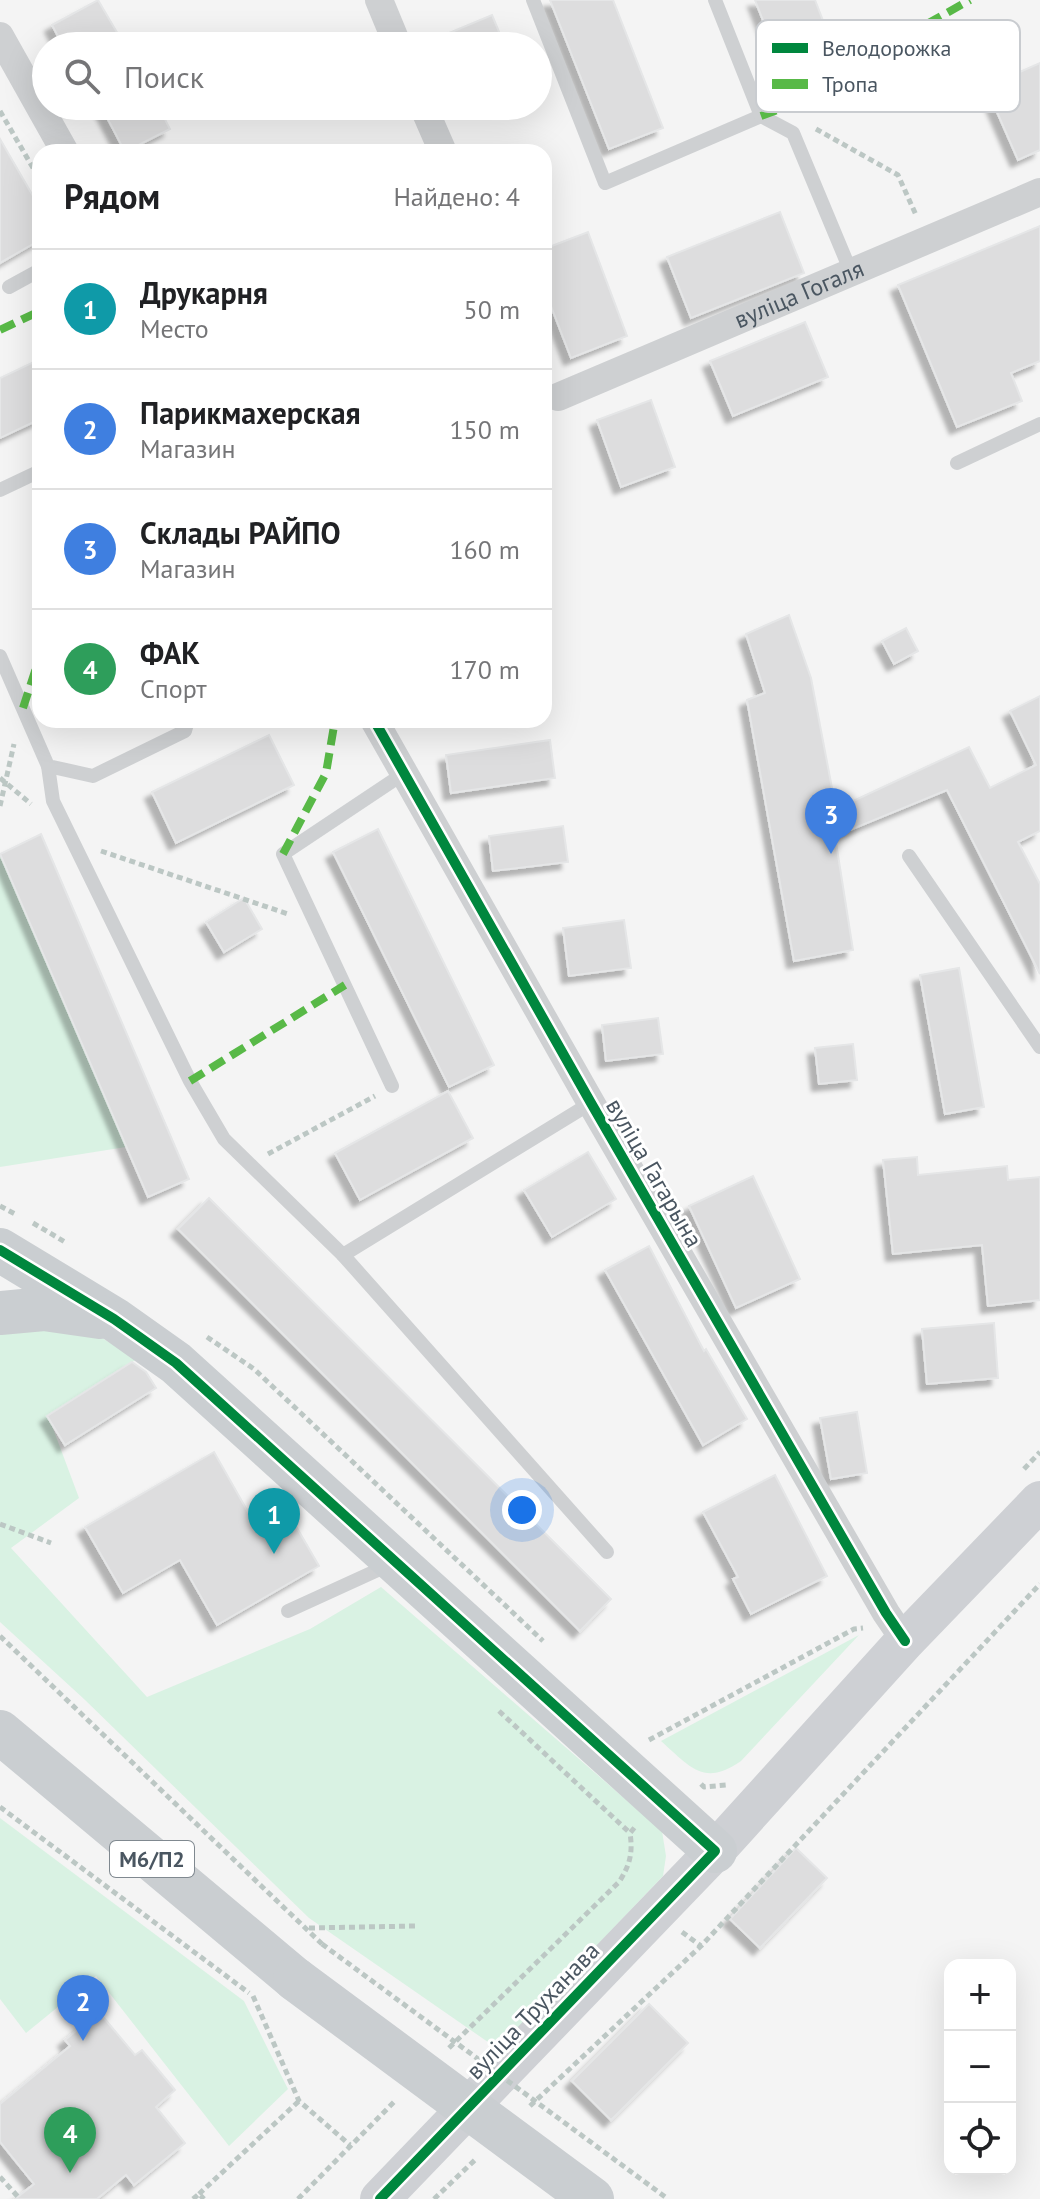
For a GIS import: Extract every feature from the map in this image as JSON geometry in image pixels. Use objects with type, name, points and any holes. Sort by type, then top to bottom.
[{"type":"main road","points":[[0,1250],[114,1319],[176,1363],[715,1851]]},
{"type":"main road","points":[[0,1313],[44,1309],[114,1319]]},
{"type":"main road","name":"вуліца Труханава","points":[[380,2199],[715,1851],[887,1635],[1040,1501]]},
{"type":"main road","name":"М6/П2","points":[[3,1733],[279,1991],[592,2199]]},
{"type":"street","points":[[379,0],[392,32]]},
{"type":"street","points":[[0,36],[32,93]]},
{"type":"street","points":[[47,120],[61,144]]},
{"type":"street","points":[[429,120],[440,144]]},
{"type":"street","name":"вуліца Гогаля","points":[[558,397],[1040,192]]},
{"type":"street","name":"вуліца Гагарына","points":[[378,728],[886,1613],[887,1635]]},
{"type":"lane","points":[[533,0],[546,32]]},
{"type":"lane","points":[[715,0],[756,103]]},
{"type":"lane","points":[[552,48],[605,183],[761,116]]},
{"type":"lane","points":[[759,112],[761,116],[793,133],[851,272]]},
{"type":"lane","points":[[9,287],[32,274]]},
{"type":"lane","points":[[957,463],[1040,424]]},
{"type":"lane","points":[[0,490],[32,475]]},
{"type":"lane","points":[[1,661],[48,766],[53,801],[190,1081],[224,1139],[343,1255],[607,1552]]},
{"type":"lane","points":[[48,766],[93,776],[186,728]]},
{"type":"lane","points":[[392,1086],[283,854],[403,774]]},
{"type":"lane","points":[[909,856],[1040,1047]]},
{"type":"lane","points":[[343,1255],[591,1103]]},
{"type":"lane","points":[[288,1611],[395,1562]]},
{"type":"path","points":[[0,111],[32,166]]},
{"type":"path","points":[[761,116],[808,125],[898,175],[927,240]]},
{"type":"path","points":[[0,806],[2,780],[23,708]]},
{"type":"path","points":[[2,780],[72,841],[316,924]]},
{"type":"path","points":[[249,1164],[392,1086]]},
{"type":"path","points":[[0,1524],[51,1543]]},
{"type":"path","points":[[520,2116],[701,1946],[1040,1584]]},
{"type":"path","points":[[649,1740],[854,1629],[887,1635]]},
{"type":"path","points":[[0,1636],[322,1944],[668,2199]]},
{"type":"path","points":[[494,1706],[630,1833]]},
{"type":"path","points":[[0,1807],[253,1996],[299,2101],[350,2145]]},
{"type":"path","points":[[308,1928],[415,1926]]},
{"type":"path","points":[[253,1996],[279,1991]]},
{"type":"path","points":[[193,2199],[201,2196],[299,2101]]},
{"type":"path","points":[[434,2199],[479,2156]]},
{"type":"path","points":[[0,2177],[20,2199]]},
{"type":"green space","points":[[0,854],[126,1147],[0,1167]]},
{"type":"green space","points":[[36,1322],[102,1338],[137,1359],[48,1415],[79,1498],[11,1548],[147,1697],[310,1629],[381,1587],[662,1831],[666,1856],[663,1876],[498,2049],[309,1918],[84,1699],[0,1622],[0,1330]]},
{"type":"green space","points":[[859,1635],[741,1761],[728,1769],[707,1773],[698,1770],[689,1766],[661,1741]]},
{"type":"green space","points":[[0,1818],[244,2001],[288,2089],[229,2146],[96,1976],[26,2033],[0,1999]]},
{"type":"building","points":[[98,0],[117,32],[56,32],[52,25]]},
{"type":"building","points":[[550,0],[613,0],[663,128],[609,149]]},
{"type":"building","points":[[755,0],[815,0],[823,20],[763,20]]},
{"type":"building","points":[[492,15],[499,32],[451,32]]},
{"type":"building","points":[[1040,63],[1040,150],[1018,160],[997,112],[1020,112],[1020,72]]},
{"type":"building","points":[[108,120],[165,120],[170,129],[141,144],[121,144]]},
{"type":"building","points":[[0,139],[32,194],[32,245],[0,263]]},
{"type":"building","points":[[780,212],[804,273],[691,318],[667,257]]},
{"type":"building","points":[[1040,226],[1040,361],[1011,373],[1022,401],[957,427],[898,285]]},
{"type":"building","points":[[588,232],[627,336],[571,358],[552,309],[552,246]]},
{"type":"building","points":[[805,322],[828,377],[733,416],[710,361]]},
{"type":"building","points":[[32,363],[32,423],[0,438],[0,378]]},
{"type":"building","points":[[651,400],[675,467],[621,487],[597,420]]},
{"type":"building","points":[[789,615],[811,678],[836,809],[969,747],[990,788],[1036,765],[1010,711],[1040,696],[1040,831],[1018,842],[1040,884],[1040,974],[947,790],[835,836],[853,950],[794,961],[747,700],[765,693],[746,634]]},
{"type":"building","points":[[906,628],[918,651],[894,664],[882,641]]},
{"type":"building","points":[[269,735],[294,785],[176,843],[152,792]]},
{"type":"building","points":[[550,740],[555,778],[451,793],[446,755]]},
{"type":"building","points":[[563,826],[568,862],[493,871],[489,836]]},
{"type":"building","points":[[378,829],[494,1065],[449,1087],[333,852]]},
{"type":"building","points":[[41,834],[189,1179],[148,1197],[0,854]]},
{"type":"building","points":[[244,898],[262,929],[224,952],[206,922]]},
{"type":"building","points":[[624,920],[631,968],[569,976],[563,928]]},
{"type":"building","points":[[959,968],[984,1107],[945,1114],[920,975]]},
{"type":"building","points":[[658,1018],[663,1054],[606,1061],[602,1025]]},
{"type":"building","points":[[853,1044],[857,1080],[819,1084],[815,1048]]},
{"type":"building","points":[[448,1091],[473,1138],[360,1200],[335,1153]]},
{"type":"building","points":[[588,1152],[616,1199],[552,1237],[524,1190]]},
{"type":"building","points":[[917,1157],[918,1175],[1007,1166],[1008,1180],[1040,1177],[1040,1300],[988,1306],[982,1245],[893,1254],[883,1160]]},
{"type":"building","points":[[753,1176],[800,1279],[736,1308],[689,1206]]},
{"type":"building","points":[[209,1198],[611,1599],[580,1631],[178,1229]]},
{"type":"building","points":[[649,1246],[704,1351],[706,1349],[747,1419],[703,1445],[605,1270]]},
{"type":"building","points":[[994,1323],[998,1378],[927,1384],[922,1329]]},
{"type":"building","points":[[132,1362],[146,1372],[156,1388],[65,1445],[47,1416]]},
{"type":"building","points":[[857,1412],[867,1473],[831,1479],[820,1418]]},
{"type":"building","points":[[214,1452],[252,1519],[282,1502],[319,1566],[217,1625],[180,1560],[123,1593],[85,1527]]},
{"type":"building","points":[[775,1475],[827,1576],[751,1614],[733,1579],[738,1577],[703,1512]]},
{"type":"building","points":[[796,1848],[827,1878],[760,1948],[730,1919]]},
{"type":"building","points":[[649,2004],[688,2043],[611,2120],[572,2081]]},
{"type":"building","points":[[99,2012],[135,2055],[142,2050],[175,2090],[156,2107],[185,2143],[134,2185],[126,2175],[97,2199],[15,2199],[34,2184],[0,2142],[0,2104],[70,2046],[65,2040]]},
{"type":"marked path","points":[[934,20],[970,0]]},
{"type":"marked path","points":[[761,116],[772,112]]},
{"type":"marked path","points":[[0,330],[32,315]]},
{"type":"marked path","points":[[23,708],[32,680]]},
{"type":"marked path","points":[[283,854],[326,773],[334,728]]},
{"type":"marked path","points":[[190,1081],[345,985]]},
{"type":"cycle path","points":[[379,728],[591,1103],[905,1641]]},
{"type":"cycle path","points":[[0,1250],[114,1319],[176,1363],[715,1851],[380,2199]]},
{"type":"place","name":"Склады РАЙПО","points":[[831,854]]},
{"type":"place","name":"Друкарня","points":[[274,1554]]},
{"type":"place","name":"Парикмахерская","points":[[83,2041]]},
{"type":"place","name":"ФАК","points":[[70,2173]]}]
